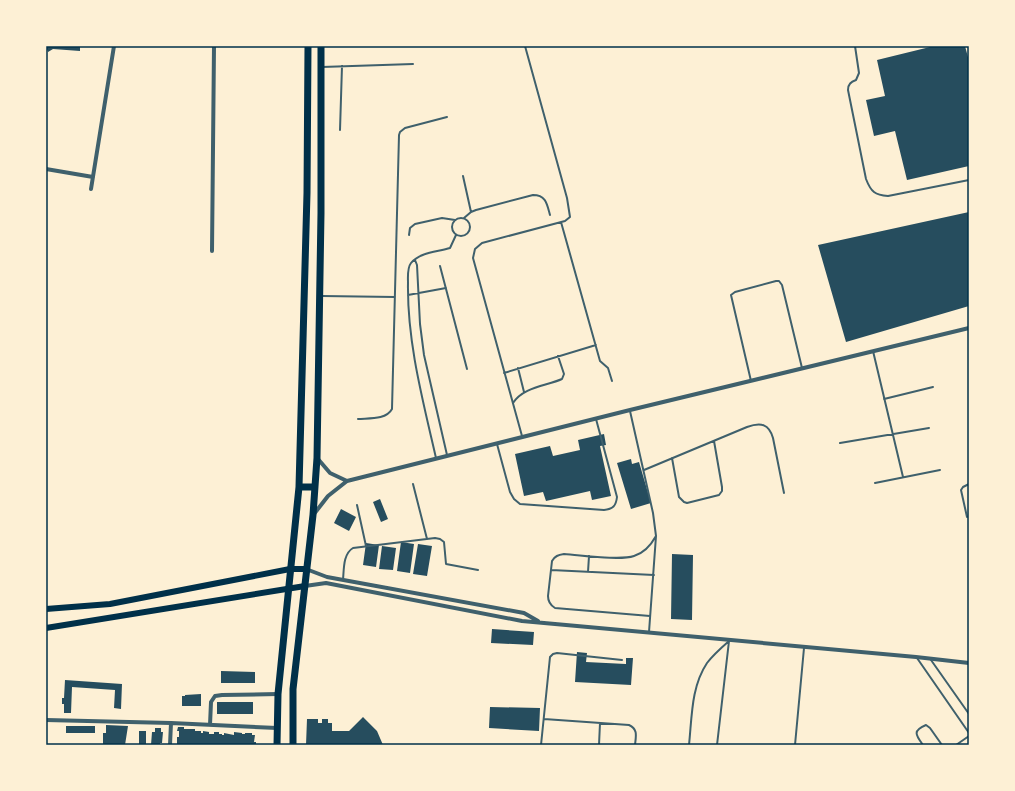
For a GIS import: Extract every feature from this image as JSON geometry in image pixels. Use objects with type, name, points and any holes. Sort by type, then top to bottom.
[{"type":"main road","points":[[277,745],[278,694],[299,487],[307,200],[308,46]]},
{"type":"main road","points":[[293,745],[293,689],[313,515],[317,458],[321,46]]},
{"type":"main road","points":[[308,66],[321,67]]},
{"type":"main road","points":[[304,295],[319,296]]},
{"type":"main road","points":[[299,487],[315,487]]},
{"type":"main road","points":[[46,609],[110,604],[290,570],[306,569]]},
{"type":"main road","points":[[46,628],[305,586]]},
{"type":"street","points":[[91,189],[114,46]]},
{"type":"street","points":[[212,251],[214,46]]},
{"type":"street","points":[[46,169],[93,177]]},
{"type":"street","points":[[313,515],[328,496],[348,480],[751,380],[969,328]]},
{"type":"street","points":[[317,458],[338,478],[348,480]]},
{"type":"street","points":[[306,569],[326,577],[515,611],[538,621]]},
{"type":"street","points":[[305,586],[326,583],[522,621],[538,621],[969,663]]},
{"type":"street","points":[[210,725],[211,702],[215,696],[278,694]]},
{"type":"street","points":[[46,720],[171,723],[277,728]]},
{"type":"street","points":[[170,745],[171,723]]},
{"type":"lane","points":[[523,437],[504,373],[473,258],[473,253],[482,243],[561,222],[570,217],[525,46]]},
{"type":"lane","points":[[855,46],[859,73],[856,80],[848,86],[848,90],[866,179],[870,189],[878,195],[888,196],[969,180]]},
{"type":"lane","points":[[321,67],[413,64]]},
{"type":"lane","points":[[340,130],[342,66]]},
{"type":"lane","points":[[358,419],[388,415],[392,409],[399,135],[405,128],[448,117]]},
{"type":"lane","points":[[463,176],[471,212]]},
{"type":"lane","points":[[409,235],[410,228],[415,224],[442,218],[455,220],[464,218],[471,212],[533,195],[538,195],[545,200],[550,215]]},
{"type":"lane","points":[[456,235],[463,236],[470,231],[470,223],[464,218]]},
{"type":"lane","points":[[455,220],[452,227],[456,235]]},
{"type":"lane","points":[[561,222],[600,361],[608,368],[612,381]]},
{"type":"lane","points":[[436,458],[418,380],[408,295],[409,266],[422,256],[450,248],[456,235]]},
{"type":"lane","points":[[415,260],[417,265],[420,324],[424,355],[447,455]]},
{"type":"lane","points":[[440,266],[467,369]]},
{"type":"lane","points":[[751,380],[731,295],[735,292],[776,281],[779,281],[782,285],[802,368]]},
{"type":"lane","points":[[408,295],[446,288]]},
{"type":"lane","points":[[319,296],[395,297]]},
{"type":"lane","points":[[504,373],[596,345]]},
{"type":"lane","points":[[873,352],[903,477]]},
{"type":"lane","points":[[513,404],[524,392],[562,379],[564,374],[558,356]]},
{"type":"lane","points":[[518,368],[524,392]]},
{"type":"lane","points":[[884,399],[933,387]]},
{"type":"lane","points":[[630,410],[653,513],[656,536],[654,575],[648,632]]},
{"type":"lane","points":[[497,443],[510,492],[514,499],[520,504],[604,510],[611,509],[616,504],[617,496],[596,418]]},
{"type":"lane","points":[[644,470],[755,424],[764,425],[771,430],[784,493]]},
{"type":"lane","points":[[840,443],[930,428]]},
{"type":"lane","points":[[672,458],[679,498],[681,500],[688,503],[720,495],[722,487],[714,441]]},
{"type":"lane","points":[[875,483],[940,470]]},
{"type":"lane","points":[[413,484],[427,539]]},
{"type":"lane","points":[[967,517],[961,490],[969,484]]},
{"type":"lane","points":[[356,505],[366,546]]},
{"type":"lane","points":[[650,616],[555,608],[548,601],[552,561],[555,557],[559,555],[624,558],[634,556],[643,552],[656,536]]},
{"type":"lane","points":[[342,580],[346,555],[349,550],[353,548],[427,539],[440,539],[444,542],[445,562],[448,566],[478,570]]},
{"type":"lane","points":[[588,572],[590,556]]},
{"type":"lane","points":[[551,570],[654,575]]},
{"type":"lane","points":[[689,745],[695,691],[700,676],[708,662],[729,640]]},
{"type":"lane","points":[[717,745],[729,640]]},
{"type":"lane","points":[[795,745],[804,647]]},
{"type":"lane","points":[[541,745],[550,657],[557,653],[622,660]]},
{"type":"lane","points":[[916,657],[969,735],[956,745]]},
{"type":"lane","points":[[930,659],[969,714]]},
{"type":"lane","points":[[544,719],[629,725],[634,727],[636,731],[635,745]]},
{"type":"lane","points":[[599,745],[600,723]]},
{"type":"lane","points":[[923,745],[916,732],[926,725],[930,728],[942,745]]},
{"type":"building","points":[[46,46],[80,46],[80,51],[53,49],[48,52]]},
{"type":"building","points":[[934,46],[965,46],[969,61],[969,166],[907,180],[895,131],[874,136],[866,100],[885,96],[877,60]]},
{"type":"building","points":[[969,212],[969,306],[846,342],[818,245]]},
{"type":"building","points":[[604,434],[606,445],[600,446],[611,496],[592,500],[590,491],[546,501],[543,492],[524,496],[515,454],[550,446],[553,456],[580,450],[578,440]]},
{"type":"building","points":[[631,459],[632,464],[639,462],[651,503],[631,509],[617,463]]},
{"type":"building","points":[[380,499],[388,519],[381,522],[373,502]]},
{"type":"building","points":[[341,509],[356,517],[349,531],[334,523]]},
{"type":"building","points":[[401,542],[414,544],[410,573],[397,571]]},
{"type":"building","points":[[366,543],[379,545],[376,567],[363,565]]},
{"type":"building","points":[[418,544],[432,546],[427,576],[413,574]]},
{"type":"building","points":[[382,546],[396,548],[393,570],[379,569]]},
{"type":"building","points":[[672,554],[693,555],[692,620],[671,619]]},
{"type":"building","points":[[492,629],[534,632],[533,645],[491,643]]},
{"type":"building","points":[[577,652],[587,653],[586,662],[626,664],[626,658],[633,658],[631,685],[575,682]]},
{"type":"building","points":[[221,671],[255,672],[255,683],[221,683]]},
{"type":"building","points":[[65,680],[122,684],[121,709],[114,708],[115,690],[72,687],[71,713],[64,713],[62,698],[64,698]]},
{"type":"building","points":[[201,694],[201,706],[182,706],[182,696]]},
{"type":"building","points":[[217,702],[253,702],[253,714],[217,714]]},
{"type":"building","points":[[490,707],[540,708],[539,731],[489,728]]},
{"type":"building","points":[[363,717],[377,731],[383,745],[306,745],[307,719],[318,719],[318,723],[322,723],[322,719],[328,719],[328,723],[332,723],[332,731],[349,731]]},
{"type":"building","points":[[106,725],[128,726],[125,745],[103,745],[103,733],[106,733]]},
{"type":"building","points":[[66,726],[95,726],[95,733],[66,733]]},
{"type":"building","points":[[178,727],[184,727],[184,729],[195,729],[195,731],[201,731],[201,733],[203,733],[203,731],[209,732],[209,734],[214,734],[214,732],[219,732],[219,734],[222,735],[224,735],[224,733],[234,735],[234,732],[242,734],[252,733],[252,735],[255,735],[254,742],[256,742],[256,745],[179,745],[177,744],[177,737],[179,737],[179,731],[177,731]]},
{"type":"building","points":[[155,728],[161,728],[161,732],[163,732],[162,743],[160,743],[160,745],[151,745],[152,732],[155,732]]},
{"type":"building","points":[[139,731],[146,731],[146,745],[139,745]]}]
